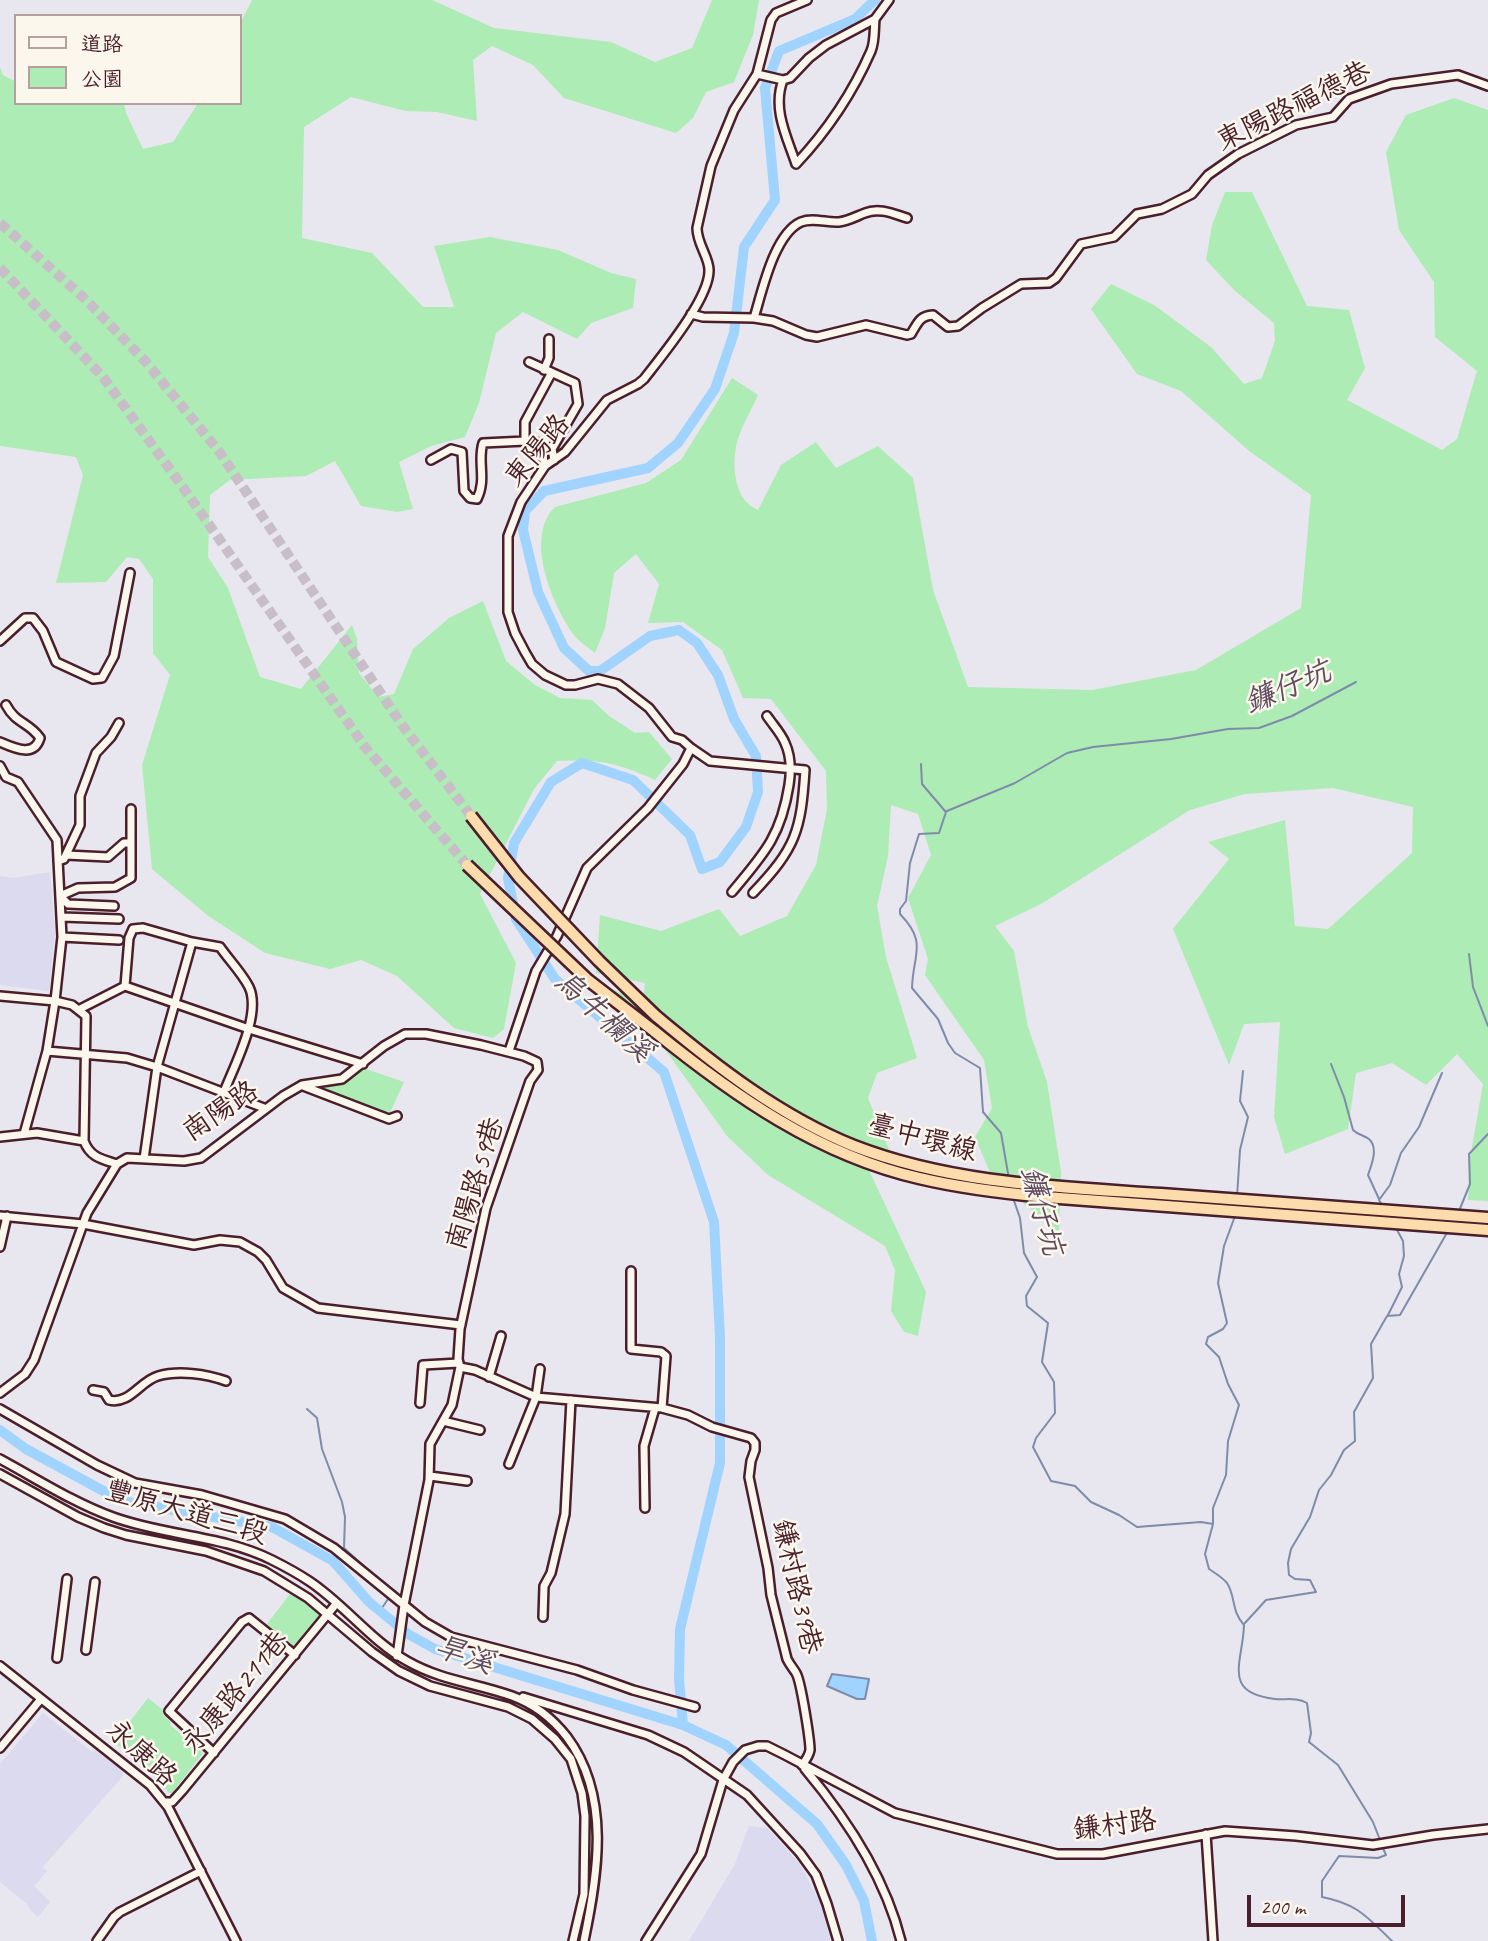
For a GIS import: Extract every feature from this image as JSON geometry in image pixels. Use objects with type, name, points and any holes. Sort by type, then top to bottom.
[{"type":"highway","name":"臺中環線","points":[[471,816],[519,877],[656,1016],[723,1070],[775,1105],[854,1146],[921,1168],[1009,1182],[1488,1218]]},
{"type":"highway","name":"臺中環線","points":[[467,865],[588,979],[717,1081],[756,1107],[824,1145],[850,1156],[916,1178],[1012,1194],[1488,1230]]},
{"type":"street","name":"東陽路","points":[[791,769],[710,761],[682,740],[672,737],[649,708],[618,684],[598,679],[566,685],[545,675],[532,664],[515,633],[508,612],[508,536],[521,502],[545,466],[565,452],[607,400],[644,379],[704,292],[709,268],[697,239],[697,229],[711,166],[734,110],[757,74],[771,20],[776,13],[807,0]]},
{"type":"street","points":[[757,74],[783,80],[790,78],[826,45],[875,19],[889,0]]},
{"type":"street","points":[[783,80],[779,92],[780,119],[796,164],[854,89],[863,63],[872,50],[875,19]]},
{"type":"street","name":"東陽路福德巷","points":[[691,314],[703,317],[754,317],[774,321],[817,337],[866,325],[907,335],[911,334],[919,318],[933,315],[948,327],[958,326],[1021,284],[1049,283],[1056,278],[1081,244],[1119,234],[1137,215],[1162,209],[1192,194],[1208,175],[1238,154],[1296,125],[1333,117],[1349,99],[1391,84],[1458,75],[1488,86]]},
{"type":"street","points":[[754,317],[771,264],[783,241],[800,222],[840,222],[867,211],[886,211],[907,218]]},
{"type":"street","points":[[525,440],[525,422],[548,372],[549,339]]},
{"type":"street","points":[[529,362],[575,383],[578,404],[552,449],[554,460]]},
{"type":"street","points":[[431,460],[451,449],[462,452],[464,491],[470,498],[478,499],[484,478],[481,449],[483,443],[525,440],[540,443],[545,466]]},
{"type":"street","points":[[0,641],[25,618],[33,618],[43,631],[56,662],[93,679],[102,678],[114,656],[130,573]]},
{"type":"street","points":[[0,743],[32,750],[38,745],[40,738],[33,728],[12,716],[6,705]]},
{"type":"street","points":[[732,892],[777,832],[785,808],[791,769],[786,744],[767,716]]},
{"type":"street","points":[[58,862],[64,859],[79,825],[80,796],[96,753],[111,737],[119,723]]},
{"type":"street","points":[[509,1051],[533,980],[562,926],[587,868],[648,808],[683,764],[691,748]]},
{"type":"street","points":[[0,766],[6,777],[18,782],[57,839],[62,937],[55,1001],[47,1051],[24,1134]]},
{"type":"street","points":[[753,894],[782,859],[796,834],[802,811],[805,770],[791,769]]},
{"type":"street","points":[[60,896],[78,888],[115,887],[131,878],[131,809]]},
{"type":"street","points":[[66,855],[108,857],[124,843],[131,843]]},
{"type":"street","points":[[60,896],[68,904],[114,906]]},
{"type":"street","points":[[62,917],[120,919]]},
{"type":"street","points":[[125,986],[129,938],[133,929],[143,928],[220,947],[250,989],[252,1012],[224,1092]]},
{"type":"street","points":[[62,937],[119,940]]},
{"type":"street","points":[[144,1159],[158,1068],[192,942]]},
{"type":"street","points":[[80,1009],[125,986],[248,1029],[363,1064]]},
{"type":"street","points":[[0,996],[55,1001],[72,1005],[86,1016],[84,1141],[88,1151],[95,1157],[117,1164],[94,1200],[83,1224],[34,1360],[25,1374],[0,1393]]},
{"type":"street","name":"南陽路","points":[[117,1164],[127,1158],[184,1161],[201,1158],[245,1126],[264,1108],[302,1085],[342,1079],[397,1038],[414,1033],[509,1051],[534,1060]]},
{"type":"street","points":[[47,1051],[127,1058],[264,1108]]},
{"type":"street","name":"南陽路59巷","points":[[398,1652],[404,1607],[425,1512],[430,1444],[452,1405],[459,1365],[461,1325],[486,1208],[530,1081],[538,1070],[534,1060]]},
{"type":"street","points":[[302,1085],[389,1119],[397,1116]]},
{"type":"street","points":[[0,1137],[37,1133],[84,1141]]},
{"type":"street","points":[[0,1247],[4,1216],[83,1224],[194,1245],[220,1240],[240,1242],[267,1260],[282,1288],[318,1308],[461,1325]]},
{"type":"street","points":[[631,1271],[631,1349],[662,1352],[666,1356],[658,1408],[644,1446],[645,1508]]},
{"type":"street","points":[[489,1377],[501,1336]]},
{"type":"street","points":[[420,1403],[423,1365],[459,1365],[536,1397],[658,1408]]},
{"type":"street","points":[[509,1464],[536,1397],[540,1369]]},
{"type":"street","points":[[93,1390],[104,1392],[109,1400],[114,1401],[123,1400],[157,1376],[197,1374],[226,1381]]},
{"type":"street","points":[[543,1617],[544,1586],[551,1573],[565,1514],[571,1400]]},
{"type":"street","name":"鎌村路39巷","points":[[658,1408],[688,1415],[712,1427],[751,1438],[755,1443],[749,1477],[771,1595],[787,1659],[797,1674],[800,1686],[810,1754],[802,1765]]},
{"type":"street","points":[[0,1409],[97,1465],[135,1483],[202,1495],[285,1519],[334,1548],[404,1607],[452,1637],[577,1670],[695,1707]]},
{"type":"street","points":[[443,1421],[480,1430]]},
{"type":"street","name":"豐原大道三段","points":[[0,1460],[114,1518],[234,1545],[270,1559],[310,1581],[398,1652],[440,1678],[512,1696],[526,1702],[551,1720],[579,1754],[595,1797],[596,1885],[584,1941]]},
{"type":"street","name":"豐原大道三段","points":[[0,1474],[78,1517],[104,1528],[206,1551],[264,1571],[329,1614],[372,1652],[399,1671],[430,1686],[492,1701],[521,1712],[555,1739],[571,1759],[582,1793],[584,1894],[573,1941]]},
{"type":"street","points":[[429,1476],[467,1481]]},
{"type":"street","points":[[57,1658],[66,1579]]},
{"type":"street","points":[[86,1650],[95,1582]]},
{"type":"street","name":"永康路211巷","points":[[165,1802],[172,1802],[337,1604]]},
{"type":"street","points":[[214,1753],[169,1711],[204,1666],[242,1622],[249,1618],[295,1655]]},
{"type":"street","name":"永康路","points":[[0,1666],[123,1761],[165,1802],[236,1941]]},
{"type":"street","points":[[523,1697],[648,1735],[684,1752],[747,1795],[800,1853],[816,1875],[838,1941]]},
{"type":"street","points":[[0,1748],[41,1699]]},
{"type":"street","name":"鎌村路","points":[[723,1780],[733,1762],[742,1753],[752,1748],[767,1746],[895,1814],[1057,1854],[1103,1853],[1225,1831],[1373,1845],[1488,1829]]},
{"type":"street","points":[[802,1765],[850,1828],[871,1863],[895,1919],[901,1941]]},
{"type":"street","points":[[646,1941],[701,1854],[723,1780]]},
{"type":"street","points":[[1206,1834],[1213,1941]]},
{"type":"street","points":[[97,1941],[120,1912],[201,1871]]},
{"type":"shaded area","points":[[50,872],[55,933],[49,991],[0,985],[0,876],[13,878]]},
{"type":"shaded area","points":[[43,1713],[92,1752],[95,1750],[122,1770],[123,1776],[42,1868],[47,1871],[34,1886],[50,1902],[38,1917],[27,1904],[0,1882],[0,1764]]},
{"type":"shaded area","points":[[749,1826],[767,1828],[800,1864],[825,1912],[831,1941],[689,1941],[735,1864]]},
{"type":"green space","points":[[252,0],[432,0],[494,28],[611,42],[655,62],[692,48],[712,0],[759,0],[753,35],[734,82],[706,92],[693,118],[676,133],[564,98],[533,65],[492,46],[473,60],[477,121],[437,112],[406,111],[351,97],[304,127],[302,238],[372,253],[423,307],[454,307],[434,246],[490,237],[558,250],[611,273],[636,279],[633,308],[591,323],[577,339],[523,312],[496,333],[479,403],[465,437],[431,446],[399,462],[413,509],[397,512],[361,506],[335,461],[306,476],[230,480],[210,495],[208,557],[228,588],[260,677],[301,689],[352,625],[357,639],[359,673],[378,697],[394,694],[413,649],[449,618],[483,601],[506,661],[535,685],[560,698],[592,700],[609,716],[635,733],[649,732],[672,759],[655,780],[607,763],[557,761],[534,789],[480,894],[516,963],[504,1029],[493,1038],[454,1028],[397,976],[361,960],[330,969],[265,953],[207,915],[152,869],[142,765],[170,675],[153,653],[153,579],[139,559],[127,557],[106,582],[56,583],[83,475],[76,457],[0,446],[0,67],[3,75],[14,81],[14,105],[124,105],[143,149],[173,142],[197,105],[242,105],[242,20]]},
{"type":"green space","points":[[1454,98],[1488,110],[1488,1201],[1468,1200],[1469,1164],[1483,1084],[1457,1054],[1426,1085],[1392,1063],[1356,1073],[1348,1129],[1285,1154],[1274,1117],[1280,1022],[1244,1024],[1229,1065],[1173,929],[1229,859],[1208,842],[1285,820],[1295,926],[1328,929],[1412,853],[1413,807],[1333,788],[1245,794],[1190,810],[1041,904],[995,926],[1014,951],[1028,1027],[1047,1082],[1061,1172],[1059,1233],[992,1177],[975,1137],[992,1108],[984,1060],[925,975],[928,959],[908,898],[931,855],[918,814],[891,805],[888,856],[877,906],[886,957],[917,1058],[877,1073],[868,1098],[892,1157],[866,1164],[926,1292],[918,1336],[904,1332],[891,1311],[895,1270],[885,1246],[768,1175],[727,1136],[654,1034],[606,1002],[607,987],[643,1003],[645,983],[596,973],[600,915],[661,931],[719,909],[740,936],[787,916],[816,865],[827,809],[826,771],[771,699],[743,698],[722,650],[683,622],[648,623],[659,584],[636,554],[614,573],[605,628],[595,653],[578,640],[557,607],[545,571],[542,535],[546,520],[555,507],[646,483],[681,460],[732,378],[758,395],[736,447],[737,483],[750,506],[758,510],[781,465],[816,442],[836,468],[878,446],[913,478],[933,590],[968,687],[1092,690],[1196,670],[1301,608],[1311,495],[1248,450],[1181,391],[1137,374],[1091,309],[1111,284],[1154,305],[1211,347],[1244,384],[1262,378],[1275,341],[1274,323],[1234,290],[1206,260],[1212,225],[1225,192],[1252,192],[1307,306],[1349,310],[1365,368],[1347,400],[1442,450],[1457,439],[1477,371],[1435,337],[1434,282],[1399,230],[1386,152],[1406,115]]},
{"type":"green space","points":[[363,1068],[404,1082],[388,1117],[325,1095],[327,1086],[339,1083]]},
{"type":"green space","points":[[290,1594],[297,1596],[320,1615],[294,1646],[267,1624]]},
{"type":"green space","points":[[148,1698],[164,1711],[162,1714],[171,1722],[170,1725],[203,1753],[172,1793],[114,1742]]},
{"type":"water","points":[[832,1674],[869,1679],[865,1699],[857,1699],[827,1686]]},
{"type":"waterway","name":"烏牛欄溪","points":[[683,1725],[679,1679],[680,1629],[720,1463],[720,1337],[714,1222],[664,1072],[555,979],[516,919],[508,878],[514,843],[551,782],[582,763],[633,780],[690,835],[702,869],[720,862],[746,827],[758,792],[756,756],[734,719],[718,675],[697,643],[679,630],[650,636],[600,671],[589,671],[564,648],[538,592],[523,530],[525,511],[544,491],[648,468],[678,443],[715,389],[734,333],[744,247],[775,200],[765,88],[779,51],[855,19],[875,0]]},
{"type":"waterway","name":"鐮仔坑","points":[[947,811],[1015,783],[1067,753],[1093,747],[1171,739],[1228,729],[1259,728],[1292,716],[1356,682]]},
{"type":"waterway","points":[[921,764],[922,784],[945,811]]},
{"type":"waterway","name":"鐮仔坑","points":[[946,812],[939,833],[919,834],[910,863],[906,901],[900,909],[900,914],[909,924],[916,941],[912,988],[938,1019],[955,1053],[980,1068],[983,1112],[1001,1133],[1009,1179]]},
{"type":"waterway","points":[[1469,954],[1473,987],[1488,1026]]},
{"type":"waterway","points":[[1331,1064],[1353,1130],[1372,1143],[1373,1157],[1368,1175],[1379,1199]]},
{"type":"waterway","points":[[1237,1197],[1240,1150],[1248,1117],[1240,1101],[1243,1071]]},
{"type":"waterway","points":[[1382,1205],[1379,1200],[1390,1185],[1401,1153],[1419,1127],[1442,1073]]},
{"type":"waterway","points":[[1459,1211],[1470,1184],[1469,1154],[1488,1134]]},
{"type":"waterway","name":"鐮仔坑","points":[[1013,1198],[1020,1218],[1024,1253],[1037,1277],[1026,1296],[1027,1306],[1048,1323],[1042,1362],[1054,1382],[1055,1413],[1036,1438],[1033,1447],[1051,1481],[1075,1486],[1091,1502],[1137,1527],[1201,1522],[1213,1524],[1205,1554],[1209,1569],[1227,1583],[1237,1614],[1244,1625],[1239,1663],[1241,1683],[1258,1696],[1295,1699],[1307,1703],[1311,1733],[1309,1742],[1338,1765],[1373,1822],[1380,1840]]},
{"type":"waterway","points":[[1213,1524],[1213,1508],[1226,1475],[1228,1441],[1239,1405],[1219,1357],[1206,1344],[1208,1337],[1223,1329],[1227,1323],[1218,1283],[1224,1246],[1235,1216]]},
{"type":"waterway","points":[[1388,1315],[1402,1287],[1399,1274],[1404,1256],[1403,1241],[1396,1228]]},
{"type":"waterway","points":[[1245,1623],[1266,1600],[1316,1592],[1310,1580],[1295,1579],[1289,1575],[1291,1549],[1310,1517],[1319,1490],[1331,1475],[1344,1450],[1355,1441],[1354,1412],[1373,1378],[1371,1344],[1387,1316],[1400,1315],[1448,1231]]},
{"type":"waterway","points":[[307,1409],[317,1418],[322,1449],[342,1502],[345,1517],[344,1548],[389,1589]]},
{"type":"waterway","name":"旱溪","points":[[0,1430],[26,1449],[122,1501],[272,1527],[333,1561],[369,1602],[408,1634],[435,1649],[683,1725],[726,1745],[817,1824],[846,1865],[864,1901],[872,1941]]},
{"type":"waterway","points":[[380,1611],[390,1596]]},
{"type":"waterway","name":"鐮仔坑","points":[[1382,1846],[1386,1855],[1378,1858],[1339,1856],[1322,1881],[1322,1897],[1353,1908],[1392,1941]]},
{"type":"tunnel","points":[[0,223],[84,298],[145,361],[218,450],[402,725],[471,816]]},
{"type":"tunnel","points":[[0,268],[103,377],[365,747],[467,865]]}]
